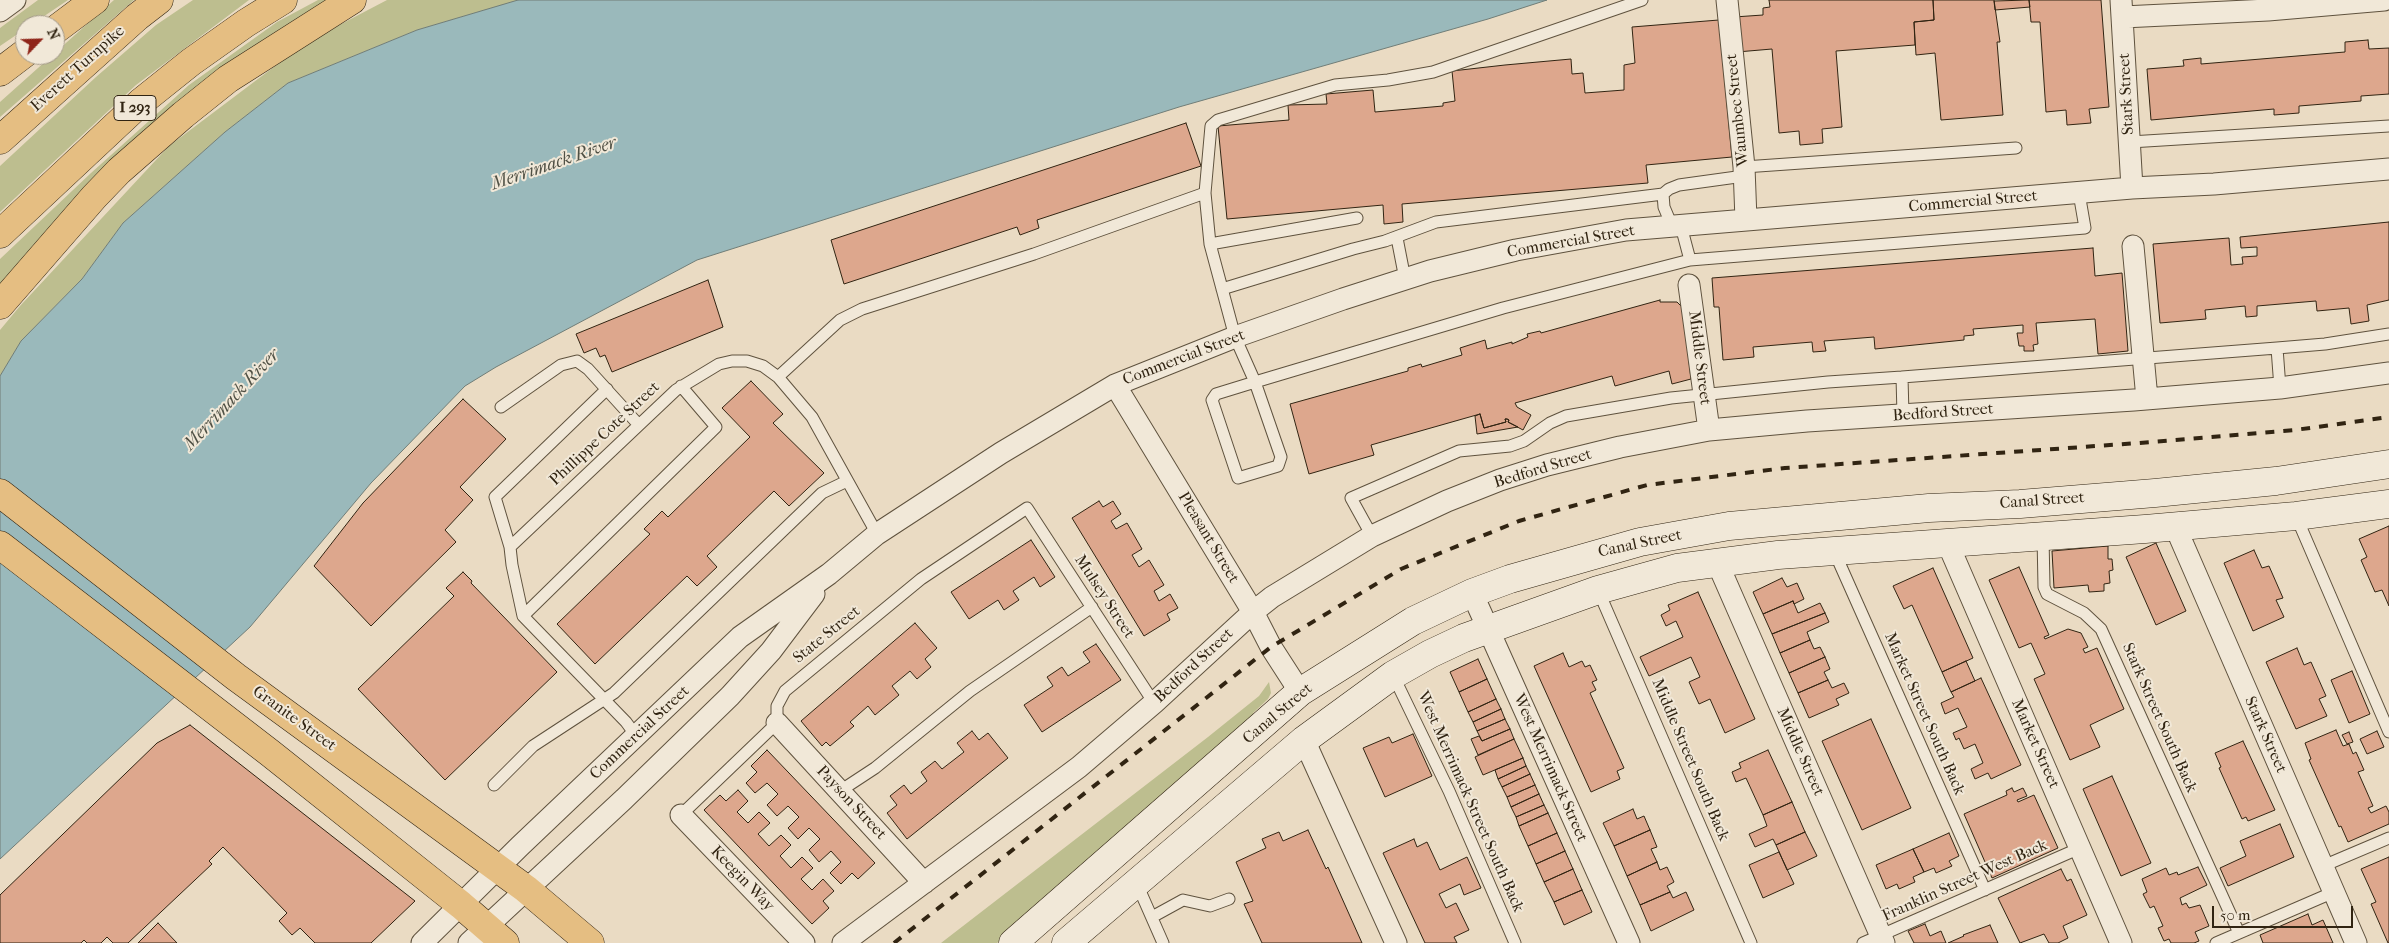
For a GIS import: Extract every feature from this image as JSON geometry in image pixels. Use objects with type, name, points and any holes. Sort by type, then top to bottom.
[{"type":"main road","points":[[65,22],[95,0]]},
{"type":"main road","name":"Everett Turnpike","points":[[0,140],[136,17],[159,0]]},
{"type":"main road","name":"I 293","points":[[0,234],[141,102],[191,62],[246,23],[283,0]]},
{"type":"main road","points":[[0,305],[119,171],[183,115],[228,79],[352,0]]},
{"type":"main road","points":[[0,72],[15,61]]},
{"type":"main road","name":"Granite Street","points":[[0,493],[236,677],[526,889],[590,943]]},
{"type":"main road","points":[[0,545],[212,708],[460,905],[487,937]]},
{"type":"street","points":[[0,12],[15,0]]},
{"type":"street","name":"Waumbec Street","points":[[1727,0],[1744,172],[1746,220]]},
{"type":"street","points":[[2122,9],[2182,15],[2312,3],[2384,0]]},
{"type":"street","name":"Stark Street","points":[[2122,9],[2132,188]]},
{"type":"street","name":"Commercial Street","points":[[422,943],[497,868],[637,737],[740,637],[830,574],[877,534],[1001,453],[1115,385],[1235,338],[1405,279],[1516,250],[1626,230],[2079,192],[2214,184],[2389,169]]},
{"type":"street","points":[[2133,246],[2147,399]]},
{"type":"street","name":"Middle Street","points":[[1690,285],[1709,430]]},
{"type":"street","name":"Bedford Street","points":[[843,943],[1079,767],[1154,703],[1253,612],[1279,592],[1372,536],[1447,501],[1547,465],[1620,447],[1709,430],[1806,421],[2147,399],[2280,388],[2389,373]]},
{"type":"street","name":"Pleasant Street","points":[[1115,385],[1253,612],[1271,647],[1300,692]]},
{"type":"street","name":"Canal Street","points":[[1014,943],[1300,692],[1412,621],[1472,593],[1579,558],[1640,542],[1729,526],[1929,508],[2020,504],[2155,493],[2276,481],[2389,464]]},
{"type":"street","name":"Canal Street","points":[[1066,943],[1304,740],[1393,675],[1430,654],[1488,629],[1598,590],[1676,568],[1717,562],[2296,516],[2389,504]]},
{"type":"street","name":"Stark Street","points":[[2174,526],[2356,943]]},
{"type":"street","name":"Market Street","points":[[1948,544],[2121,943]]},
{"type":"street","name":"Middle Street","points":[[1717,562],[1876,940]]},
{"type":"street","name":"Commercial Street","points":[[487,937],[526,889],[624,799],[730,696],[771,651],[830,574]]},
{"type":"street","name":"West Merrimack Street","points":[[1472,593],[1628,943]]},
{"type":"street","name":"Payson Street","points":[[777,723],[924,883]]},
{"type":"street","points":[[1304,740],[1396,943]]},
{"type":"street","name":"Keegin Way","points":[[681,815],[804,943]]},
{"type":"lane","points":[[1642,0],[1433,72],[1388,80],[1335,86],[1218,120],[1211,126],[1205,193],[1210,244],[1235,338],[1255,382],[1281,457],[1278,466],[1238,478],[1212,400],[1216,394],[1255,382],[1503,308],[1690,260],[2085,228],[2079,192]]},
{"type":"lane","points":[[2130,142],[2389,126]]},
{"type":"lane","points":[[1222,289],[1353,248],[1397,238],[1436,222],[1663,194],[1679,185],[1744,172],[2016,148]]},
{"type":"lane","points":[[778,376],[840,320],[862,309],[1034,254],[1205,193]]},
{"type":"lane","points":[[1663,194],[1664,207],[1677,226],[1690,260]]},
{"type":"lane","points":[[1210,244],[1358,218]]},
{"type":"lane","points":[[1397,238],[1405,279]]},
{"type":"lane","points":[[1372,536],[1351,498],[1446,455],[1471,449],[1510,446],[1566,416],[1704,395],[1828,382],[2144,360],[2325,344],[2389,334]]},
{"type":"lane","points":[[2276,348],[2280,388]]},
{"type":"lane","points":[[501,407],[561,365],[577,361],[588,369],[638,424]]},
{"type":"lane","name":"Phillippe Cote Street","points":[[510,547],[638,424],[682,386],[719,364],[732,361],[747,361],[763,366],[778,376],[812,417],[877,534]]},
{"type":"lane","points":[[1902,378],[1902,415]]},
{"type":"lane","points":[[523,616],[716,427],[682,386]]},
{"type":"lane","points":[[607,389],[495,497],[510,547],[523,616],[637,737]]},
{"type":"lane","points":[[494,784],[533,746],[614,693],[822,493],[847,481]]},
{"type":"lane","name":"Mulsey Street","points":[[1027,508],[1154,703]]},
{"type":"lane","name":"State Street","points":[[777,723],[777,706],[785,691],[922,579],[1027,508]]},
{"type":"lane","points":[[2296,516],[2389,732]]},
{"type":"lane","name":"Stark Street South Back","points":[[2043,536],[2044,587],[2047,594],[2084,613],[2101,629],[2239,933]]},
{"type":"lane","name":"Market Street South Back","points":[[1834,552],[1985,890]]},
{"type":"lane","name":"Middle Street South Back","points":[[1598,590],[1751,943]]},
{"type":"lane","points":[[840,791],[874,768],[970,690],[1092,607]]},
{"type":"lane","name":"West Merrimack Street South Back","points":[[1393,675],[1449,791],[1515,943]]},
{"type":"lane","points":[[681,815],[777,723]]},
{"type":"lane","points":[[2323,866],[2389,838]]},
{"type":"lane","name":"Franklin Street West Back","points":[[1876,940],[2080,848]]},
{"type":"lane","points":[[1137,884],[1163,943]]},
{"type":"lane","points":[[2216,943],[2334,892]]},
{"type":"lane","points":[[1152,917],[1183,900],[1210,906],[1229,899]]},
{"type":"green space","points":[[38,0],[68,0],[46,15],[18,15]]},
{"type":"green space","points":[[114,0],[134,0],[65,60],[65,44]]},
{"type":"green space","points":[[193,0],[249,0],[136,85],[0,212],[0,166],[96,77],[156,25]]},
{"type":"green space","points":[[318,0],[336,0],[0,286],[0,259],[91,173],[189,85],[277,22]]},
{"type":"green space","points":[[387,0],[519,0],[417,30],[288,83],[225,132],[123,223],[82,279],[21,341],[0,376],[0,330],[20,306],[169,146],[307,42]]},
{"type":"green space","points":[[15,17],[15,36],[0,46],[0,28]]},
{"type":"green space","points":[[41,65],[60,65],[0,117],[0,102]]},
{"type":"green space","points":[[1269,682],[1271,693],[1268,699],[1253,713],[1255,719],[997,943],[941,943],[1208,737],[1259,696]]},
{"type":"water","name":"Merrimack River","points":[[518,0],[1547,0],[1488,19],[1179,107],[697,260],[496,367],[465,386],[371,483],[250,627],[0,859],[0,376],[21,341],[82,279],[123,223],[225,132],[288,83],[417,30]]},
{"type":"building","points":[[1769,0],[1933,0],[1934,20],[1914,22],[1915,45],[1836,51],[1842,127],[1822,129],[1823,143],[1800,145],[1799,131],[1779,133],[1772,49],[1737,52],[1734,17],[1763,15],[1763,8],[1770,7]]},
{"type":"building","points":[[1933,0],[1994,0],[2000,42],[1997,42],[2003,115],[1941,120],[1935,53],[1916,55],[1914,22],[1934,20]]},
{"type":"building","points":[[2029,0],[2101,0],[2109,107],[2089,109],[2091,123],[2067,125],[2066,110],[2046,112],[2040,22],[2031,22]]},
{"type":"building","points":[[2029,0],[2030,7],[1995,10],[1994,1]]},
{"type":"building","points":[[1719,20],[1732,157],[1646,165],[1648,183],[1402,204],[1403,222],[1384,224],[1383,205],[1227,219],[1218,126],[1289,120],[1288,105],[1327,104],[1326,94],[1373,90],[1375,112],[1443,106],[1443,103],[1455,101],[1452,71],[1571,59],[1572,74],[1583,73],[1585,93],[1624,90],[1624,65],[1635,63],[1632,27]]},
{"type":"building","points":[[2368,40],[2369,49],[2389,48],[2389,94],[2361,96],[2361,101],[2299,106],[2299,113],[2274,115],[2274,109],[2151,120],[2147,69],[2184,66],[2183,60],[2201,58],[2201,64],[2345,52],[2345,42]]},
{"type":"building","points":[[1186,123],[1201,166],[1037,220],[1039,228],[1020,235],[1017,227],[844,284],[831,240]]},
{"type":"building","points":[[2389,222],[2389,300],[2367,305],[2369,321],[2351,324],[2349,308],[2317,311],[2316,301],[2257,306],[2257,316],[2246,317],[2245,306],[2205,310],[2206,319],[2160,323],[2153,244],[2229,238],[2231,265],[2243,264],[2242,257],[2257,256],[2257,247],[2241,248],[2240,237]]},
{"type":"building","points":[[2093,248],[2095,276],[2122,273],[2128,351],[2098,354],[2095,319],[2036,323],[2038,344],[2033,345],[2034,351],[2024,351],[2024,346],[2019,346],[2017,333],[2023,333],[2023,325],[1973,329],[1974,335],[1964,336],[1964,340],[1875,349],[1874,337],[1824,341],[1826,351],[1813,352],[1812,342],[1753,347],[1754,357],[1723,360],[1719,307],[1714,307],[1712,278]]},
{"type":"building","points":[[708,280],[723,327],[612,372],[605,355],[600,357],[596,348],[584,353],[576,334]]},
{"type":"building","points":[[1660,300],[1660,302],[1677,302],[1683,308],[1691,379],[1672,384],[1669,371],[1615,386],[1612,376],[1515,403],[1517,407],[1531,415],[1523,430],[1508,422],[1509,420],[1507,419],[1505,419],[1506,422],[1484,428],[1480,414],[1371,445],[1374,455],[1309,474],[1290,404],[1408,371],[1408,368],[1421,364],[1422,367],[1462,355],[1460,348],[1485,340],[1487,349],[1512,342],[1512,344],[1528,337],[1527,334],[1540,331],[1541,333]]},
{"type":"building","points":[[751,381],[783,414],[773,423],[824,473],[789,506],[774,491],[707,556],[717,567],[697,586],[687,576],[595,664],[557,624],[650,534],[644,529],[662,511],[668,517],[750,437],[722,408]]},
{"type":"building","points":[[463,399],[506,439],[460,487],[473,500],[445,530],[456,542],[371,626],[314,566],[363,503]]},
{"type":"building","points":[[1480,414],[1484,428],[1506,422],[1505,419],[1518,427],[1477,434],[1475,416]]},
{"type":"building","points":[[1099,501],[1103,507],[1113,501],[1121,514],[1111,521],[1116,529],[1127,523],[1142,549],[1132,555],[1139,567],[1149,560],[1164,585],[1154,591],[1159,601],[1170,594],[1178,608],[1167,614],[1170,620],[1144,636],[1072,518]]},
{"type":"building","points":[[2389,526],[2389,606],[2382,590],[2375,592],[2361,560],[2367,557],[2359,539]]},
{"type":"building","points":[[1031,540],[1055,577],[1040,587],[1034,577],[1013,591],[1019,600],[1004,610],[998,600],[969,619],[951,592]]},
{"type":"building","points":[[2156,543],[2186,611],[2156,625],[2126,557]]},
{"type":"building","points":[[2108,546],[2108,559],[2112,559],[2113,570],[2109,571],[2110,583],[2104,584],[2104,591],[2089,592],[2088,585],[2054,588],[2052,551]]},
{"type":"building","points":[[2254,550],[2262,568],[2269,566],[2283,598],[2276,600],[2284,617],[2253,631],[2224,563]]},
{"type":"building","points":[[2019,567],[2049,635],[2044,637],[2045,639],[2068,629],[2081,633],[2088,647],[2083,649],[2085,653],[2097,648],[2124,709],[2090,725],[2100,747],[2070,760],[2034,679],[2045,674],[2031,643],[2019,648],[1989,580]]},
{"type":"building","points":[[1933,568],[1973,658],[1942,672],[1912,605],[1904,609],[1893,586]]},
{"type":"building","points":[[463,572],[472,581],[471,583],[557,672],[445,780],[358,689],[454,596],[446,588]]},
{"type":"building","points":[[1782,578],[1787,587],[1797,583],[1804,599],[1794,604],[1793,601],[1763,614],[1753,592]]},
{"type":"building","points":[[1698,592],[1755,719],[1725,733],[1710,699],[1699,704],[1689,682],[1700,677],[1691,657],[1649,676],[1640,657],[1683,637],[1676,621],[1666,626],[1661,615],[1670,610],[1668,605]]},
{"type":"building","points":[[1793,601],[1798,613],[1820,603],[1825,613],[1772,634],[1763,614]]},
{"type":"building","points":[[1825,613],[1829,622],[1807,632],[1810,640],[1780,653],[1772,634]]},
{"type":"building","points":[[915,623],[937,648],[925,659],[931,667],[917,679],[910,671],[892,686],[899,695],[875,715],[868,706],[850,722],[854,726],[830,746],[826,742],[822,746],[801,721]]},
{"type":"building","points":[[1810,640],[1814,649],[1820,647],[1825,657],[1789,673],[1780,653]]},
{"type":"building","points":[[1096,644],[1121,680],[1042,732],[1024,705],[1053,686],[1047,677],[1062,667],[1068,676],[1090,662],[1083,652]]},
{"type":"building","points":[[2297,648],[2304,665],[2311,662],[2326,696],[2319,699],[2327,716],[2296,729],[2266,662]]},
{"type":"building","points":[[1563,653],[1569,667],[1582,661],[1585,667],[1590,665],[1597,680],[1592,682],[1596,690],[1590,693],[1624,768],[1617,771],[1620,779],[1591,792],[1534,666]]},
{"type":"building","points":[[1825,657],[1830,669],[1824,672],[1828,680],[1798,693],[1789,673]]},
{"type":"building","points":[[1478,659],[1487,679],[1459,692],[1450,672]]},
{"type":"building","points":[[1966,661],[1975,681],[1951,692],[1942,672]]},
{"type":"building","points":[[2352,671],[2370,714],[2349,723],[2331,680]]},
{"type":"building","points":[[1981,678],[2021,765],[1991,779],[1988,773],[1975,779],[1971,769],[1983,763],[1975,744],[1964,749],[1959,738],[1956,740],[1953,733],[1967,727],[1958,708],[1945,714],[1941,703],[1954,697],[1951,692]]},
{"type":"building","points":[[1487,679],[1496,699],[1468,712],[1459,692]]},
{"type":"building","points":[[1828,680],[1832,688],[1844,683],[1849,693],[1836,699],[1839,705],[1809,718],[1798,693]]},
{"type":"building","points":[[1496,699],[1501,709],[1473,722],[1468,712]]},
{"type":"building","points":[[1501,709],[1505,719],[1477,731],[1473,722]]},
{"type":"building","points":[[1505,719],[1510,729],[1482,741],[1477,731]]},
{"type":"building","points":[[1871,719],[1911,808],[1862,830],[1822,741]]},
{"type":"building","points":[[190,725],[415,901],[371,943],[315,943],[300,928],[292,935],[279,921],[287,913],[223,847],[209,861],[212,864],[128,943],[113,943],[107,937],[101,943],[87,943],[84,940],[81,943],[0,943],[0,895],[157,743]]},
{"type":"building","points":[[1510,729],[1514,739],[1478,755],[1471,739],[1479,736],[1482,741]]},
{"type":"building","points":[[2336,730],[2343,746],[2349,744],[2353,754],[2356,752],[2364,770],[2358,772],[2373,806],[2368,808],[2371,813],[2386,806],[2389,812],[2389,824],[2348,842],[2341,826],[2339,827],[2309,760],[2311,759],[2305,743]]},
{"type":"building","points":[[972,731],[979,740],[988,733],[1008,758],[907,839],[887,813],[897,805],[890,796],[904,785],[911,794],[927,781],[921,772],[935,761],[942,769],[964,752],[957,743]]},
{"type":"building","points":[[2377,731],[2384,747],[2367,754],[2360,739]]},
{"type":"building","points":[[2349,732],[2353,742],[2347,744],[2342,735]]},
{"type":"building","points":[[1413,734],[1432,776],[1385,797],[1363,748],[1389,737],[1392,743]]},
{"type":"building","points":[[1514,739],[1523,758],[1483,775],[1475,757]]},
{"type":"building","points":[[2243,741],[2275,810],[2248,821],[2246,817],[2242,819],[2219,768],[2221,767],[2215,753]]},
{"type":"building","points":[[767,750],[875,863],[858,879],[852,873],[841,884],[830,873],[841,862],[831,851],[819,862],[809,850],[820,839],[809,828],[798,839],[788,828],[799,817],[788,806],[777,816],[767,805],[778,794],[767,783],[755,793],[746,783],[757,772],[751,766]]},
{"type":"building","points":[[1768,750],[1792,802],[1763,815],[1746,778],[1736,782],[1732,772],[1741,768],[1739,763]]},
{"type":"building","points":[[1523,758],[1526,766],[1498,779],[1495,770]]},
{"type":"building","points":[[1526,766],[1530,774],[1502,787],[1498,779]]},
{"type":"building","points":[[1530,774],[1535,785],[1507,797],[1502,787]]},
{"type":"building","points":[[2112,776],[2151,863],[2121,876],[2083,789]]},
{"type":"building","points":[[1535,785],[1539,794],[1511,807],[1507,797]]},
{"type":"building","points":[[2012,788],[2014,792],[2023,788],[2027,796],[2017,800],[2018,802],[2034,795],[2058,848],[1992,878],[1964,814],[2007,795],[2006,791]]},
{"type":"building","points":[[738,790],[748,801],[737,812],[748,823],[759,812],[770,823],[758,834],[769,846],[781,835],[791,845],[780,856],[791,868],[802,857],[813,868],[801,879],[812,890],[823,879],[834,891],[823,901],[829,908],[812,924],[704,810],[720,795],[726,801]]},
{"type":"building","points":[[1539,794],[1544,805],[1516,817],[1511,807]]},
{"type":"building","points":[[1792,802],[1805,832],[1776,845],[1773,839],[1755,847],[1749,834],[1767,826],[1763,815]]},
{"type":"building","points":[[1544,805],[1548,813],[1519,826],[1516,817]]},
{"type":"building","points":[[1633,809],[1637,819],[1644,816],[1650,830],[1614,846],[1603,823]]},
{"type":"building","points":[[1548,813],[1557,833],[1528,846],[1519,826]]},
{"type":"building","points":[[2280,824],[2294,857],[2228,886],[2220,868],[2246,856],[2240,841]]},
{"type":"building","points":[[1308,830],[1326,869],[1328,867],[1362,943],[1262,943],[1244,904],[1253,901],[1236,862],[1266,848],[1262,839],[1279,832],[1283,841]]},
{"type":"building","points":[[1650,830],[1657,847],[1651,849],[1657,862],[1627,876],[1614,846]]},
{"type":"building","points":[[1805,832],[1817,856],[1787,870],[1776,845]]},
{"type":"building","points":[[1557,833],[1565,851],[1536,864],[1528,846]]},
{"type":"building","points":[[1949,833],[1959,856],[1949,861],[1952,866],[1936,873],[1934,868],[1924,872],[1913,849]]},
{"type":"building","points":[[1414,839],[1417,847],[1427,842],[1440,870],[1467,857],[1481,888],[1464,895],[1460,884],[1439,894],[1446,908],[1456,903],[1469,930],[1454,937],[1457,943],[1425,943],[1383,853]]},
{"type":"building","points":[[1913,849],[1924,872],[1913,877],[1915,882],[1899,889],[1897,884],[1886,889],[1876,865]]},
{"type":"building","points":[[1565,851],[1573,869],[1544,882],[1536,864]]},
{"type":"building","points":[[1779,852],[1794,884],[1763,898],[1749,865]]},
{"type":"building","points":[[2389,857],[2388,943],[2371,904],[2376,902],[2361,869]]},
{"type":"building","points":[[1657,862],[1660,870],[1667,867],[1674,882],[1667,886],[1670,892],[1640,905],[1627,876]]},
{"type":"building","points":[[2198,867],[2207,885],[2180,898],[2182,905],[2186,903],[2189,908],[2200,905],[2209,926],[2195,932],[2199,941],[2194,943],[2171,943],[2169,939],[2164,941],[2158,928],[2163,926],[2154,906],[2150,908],[2143,894],[2147,892],[2142,879],[2166,868],[2169,875],[2177,872],[2178,875]]},
{"type":"building","points":[[1573,869],[1582,890],[1554,902],[1544,882]]},
{"type":"building","points":[[2061,869],[2067,881],[2071,879],[2087,915],[2063,926],[2068,938],[2058,943],[2049,943],[2044,934],[2020,943],[1998,898]]},
{"type":"building","points":[[1582,890],[1592,912],[1564,925],[1554,902]]},
{"type":"building","points":[[1670,892],[1673,898],[1686,892],[1694,910],[1651,931],[1640,905]]},
{"type":"building","points":[[2308,914],[2312,925],[2323,920],[2333,943],[2263,943],[2260,935]]},
{"type":"building","points":[[158,923],[177,943],[138,943]]},
{"type":"building","points":[[1925,924],[1930,936],[1941,931],[1946,943],[1914,943],[1908,931]]},
{"type":"building","points":[[1990,925],[1998,943],[1948,943],[1963,935]]},
{"type":"railway","points":[[894,943],[1271,647],[1401,569],[1519,521],[1647,485],[1785,468],[2295,430],[2389,417]]}]
